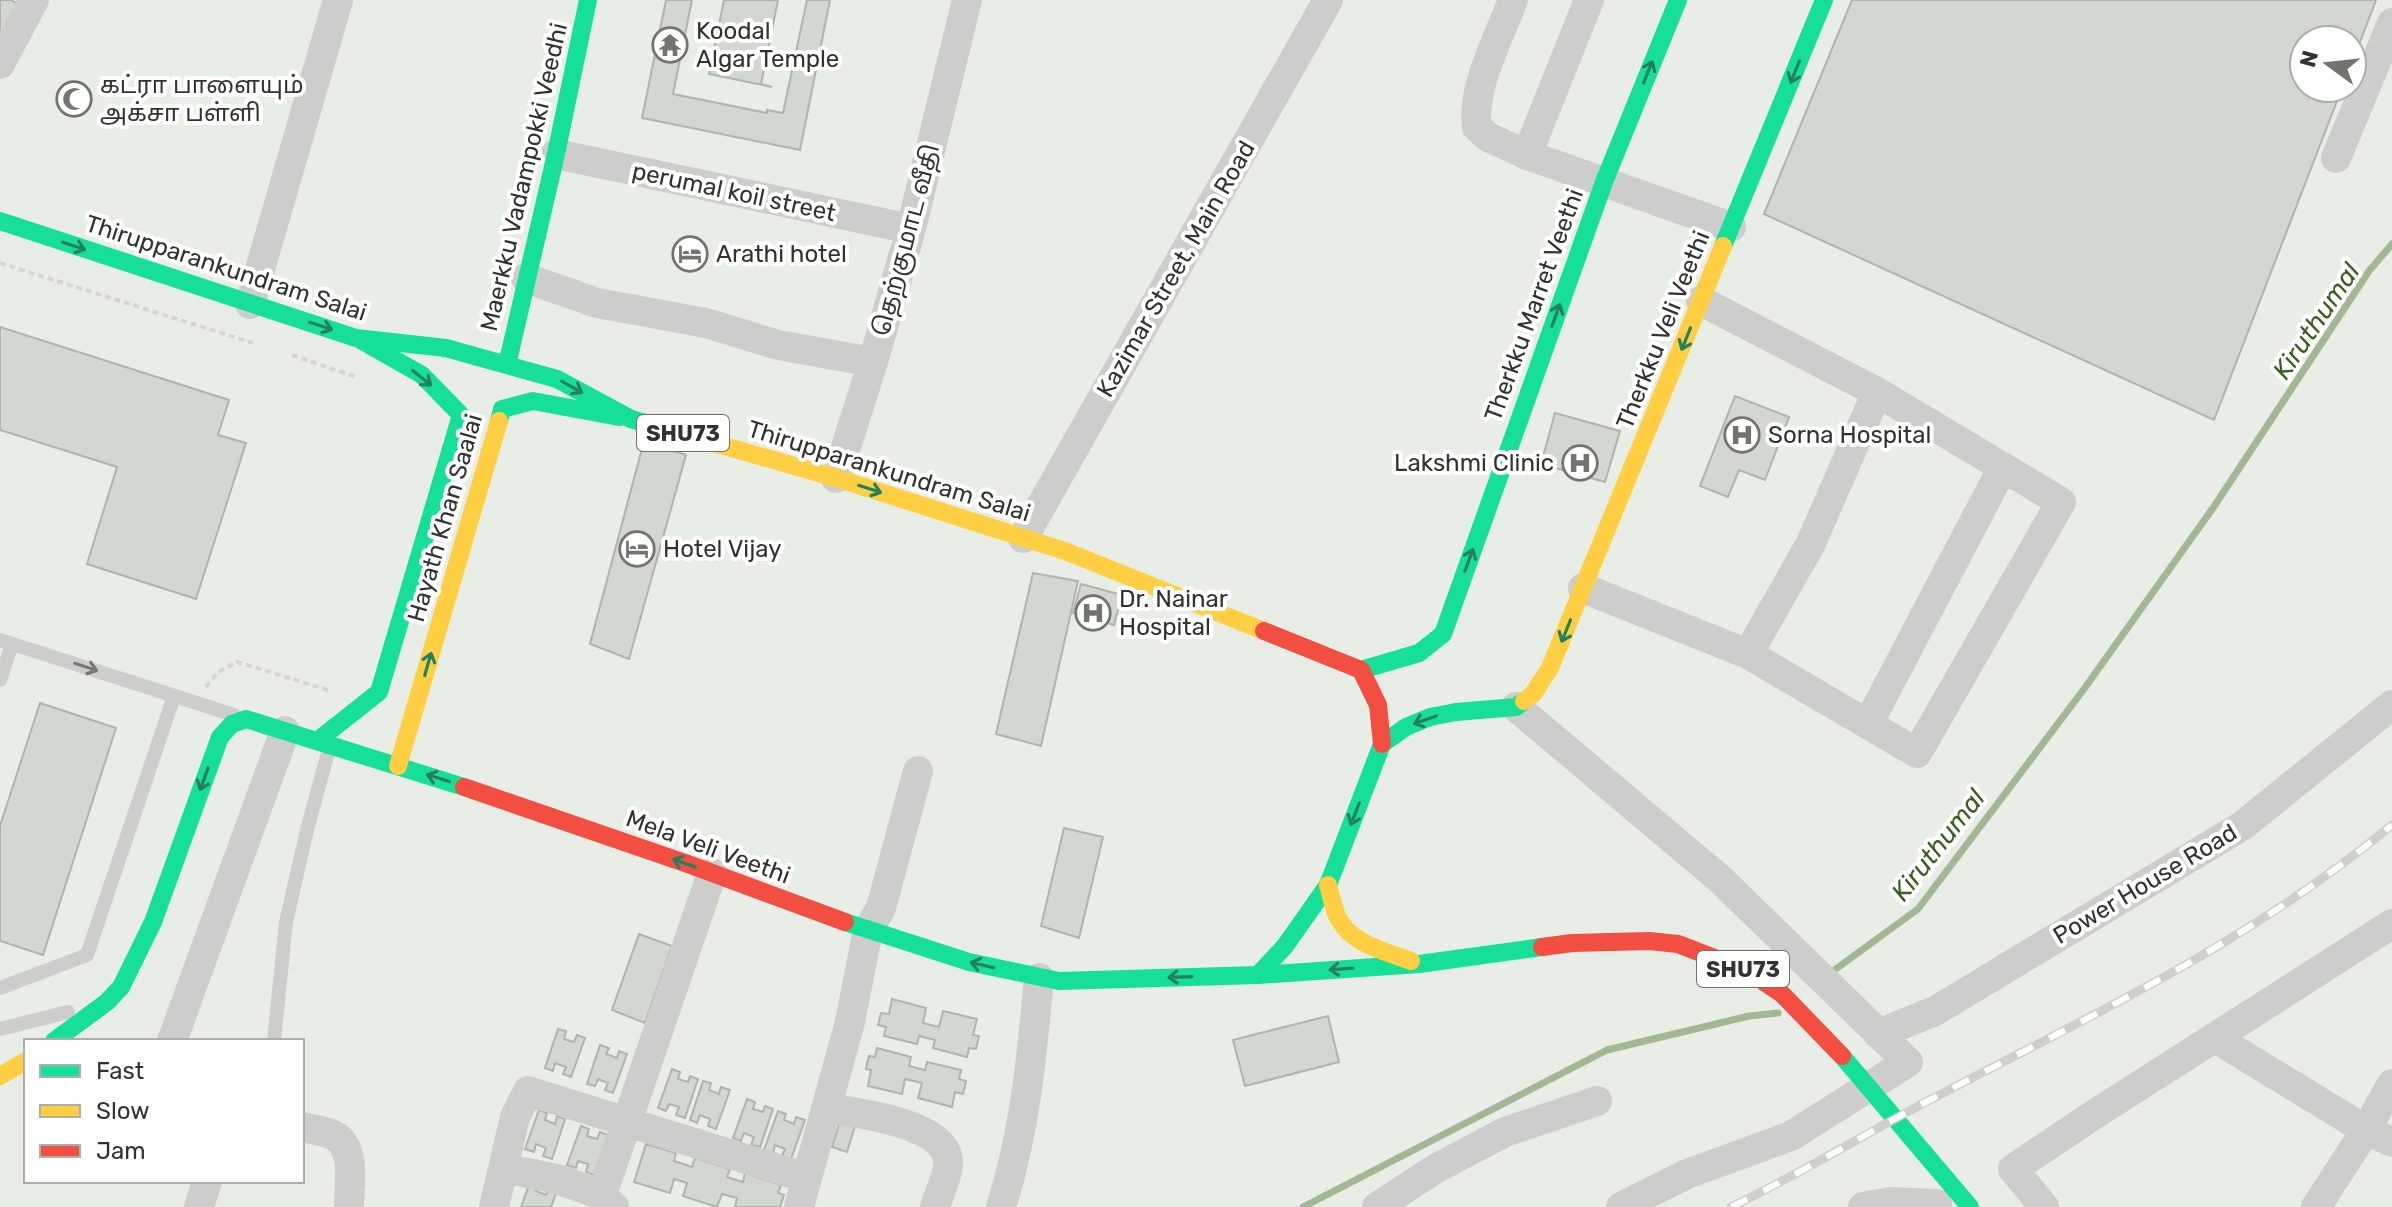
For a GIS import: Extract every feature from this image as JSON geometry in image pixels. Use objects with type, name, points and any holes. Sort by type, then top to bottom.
[{"type":"main road","name":"Maerkku Vadampokki Veedhi","points":[[507,365],[588,0]]},
{"type":"main road","name":"Therkku Marret Veethi","points":[[1439,663],[1443,634],[1604,182],[1678,0]]},
{"type":"main road","name":"Therkku Veli Veethi","points":[[1516,707],[1533,694],[1550,668],[1824,0]]},
{"type":"main road","name":"Thirupparankundram Salai","points":[[0,221],[356,338],[446,348],[557,379],[631,419],[836,478],[1065,551],[1361,670]]},
{"type":"main road","name":"Hayath Khan Saalai","points":[[324,743],[379,692],[461,415],[422,375],[356,338]]},
{"type":"main road","name":"Hayath Khan Saalai","points":[[398,766],[502,409],[533,401],[631,419]]},
{"type":"main road","points":[[1258,975],[1285,946],[1328,885],[1382,744],[1382,712],[1361,670],[1419,653],[1443,634]]},
{"type":"main road","points":[[1459,696],[1473,710]]},
{"type":"main road","points":[[1382,744],[1406,727],[1430,717],[1516,707]]},
{"type":"main road","points":[[57,1039],[107,1002],[121,987],[153,922],[220,737],[232,724],[246,719]]},
{"type":"main road","name":"Mela Veli Veethi","points":[[246,719],[470,789],[868,930],[969,962],[1039,978],[1059,981],[1258,975],[1419,964]]},
{"type":"main road","name":"SHU73","points":[[1328,885],[1337,918],[1352,936],[1419,964],[1572,943],[1649,941],[1678,944],[1748,971],[1782,994],[1833,1045],[1970,1207]]},
{"type":"main road","points":[[0,1076],[24,1062]]},
{"type":"street","points":[[0,64],[34,0]]},
{"type":"street","points":[[250,304],[338,0]]},
{"type":"street","name":"தெற்குமாட வீதி","points":[[836,478],[911,229],[967,0]]},
{"type":"street","name":"Kazimar Street, Main Road","points":[[1023,538],[1328,0]]},
{"type":"street","points":[[1513,0],[1477,94],[1477,127],[1488,137],[1527,155],[1731,227]]},
{"type":"street","points":[[1527,155],[1589,0]]},
{"type":"street","points":[[2336,158],[2392,23]]},
{"type":"street","name":"perumal koil street","points":[[556,154],[911,229]]},
{"type":"street","points":[[526,278],[597,303],[706,323],[778,345],[873,362]]},
{"type":"street","points":[[1583,588],[1748,654],[1917,753],[2061,502],[1877,392],[1701,301]]},
{"type":"street","points":[[1748,654],[1811,543],[1877,392]]},
{"type":"street","points":[[1868,724],[2003,467]]},
{"type":"street","name":"Power House Road","points":[[1878,1034],[1935,1011],[2242,826],[2392,705]]},
{"type":"street","points":[[1516,707],[1720,879],[1908,1062],[1791,1136],[1687,1174],[1621,1207]]},
{"type":"street","points":[[173,1039],[285,731]]},
{"type":"street","points":[[494,1207],[515,1117],[528,1091],[627,1122],[803,1193],[850,1022],[868,930],[881,908],[918,771]]},
{"type":"street","points":[[503,1168],[557,1179],[608,1201],[627,1122],[712,873]]},
{"type":"street","points":[[2044,1207],[2013,1169],[2215,1038],[2384,938]]},
{"type":"street","points":[[1001,1207],[1012,1172],[1031,1073],[1039,978]]},
{"type":"street","points":[[2215,1038],[2379,1136]]},
{"type":"street","points":[[2316,1207],[2379,1136],[2392,1084]]},
{"type":"street","points":[[1377,1207],[1435,1169],[1505,1132],[1597,1101]]},
{"type":"street","points":[[826,1108],[917,1128],[934,1136],[946,1150],[948,1165],[935,1207]]},
{"type":"street","points":[[304,1128],[335,1136],[343,1143],[349,1154],[349,1207]]},
{"type":"street","points":[[199,1207],[206,1183]]},
{"type":"street","points":[[1863,1207],[1891,1202],[1937,1204],[1937,1207]]},
{"type":"lane","points":[[0,680],[6,642]]},
{"type":"lane","name":"Mela Veli Veethi","points":[[6,642],[246,719]]},
{"type":"lane","points":[[0,988],[87,955],[174,696]]},
{"type":"lane","points":[[274,1039],[286,922],[324,743]]},
{"type":"lane","points":[[0,1029],[107,1002]]},
{"type":"path","points":[[0,263],[253,342]]},
{"type":"path","points":[[282,352],[366,380]]},
{"type":"path","points":[[174,696],[205,688],[218,672],[237,662],[342,694]]},
{"type":"building","points":[[0,0],[11,0],[21,6],[0,41]]},
{"type":"building","name":"Koodal Algar Temple","points":[[666,0],[692,0],[673,94],[767,113],[767,110],[783,113],[807,0],[830,0],[800,150],[642,118]]},
{"type":"building","name":"Koodal Algar Temple","points":[[724,0],[778,0],[761,84],[772,87],[709,74]]},
{"type":"building","points":[[1852,0],[2376,0],[2367,24],[2288,24],[2288,104],[2336,104],[2214,420],[1764,214]]},
{"type":"building","points":[[0,327],[229,400],[218,435],[246,443],[196,599],[87,564],[117,467],[0,430]]},
{"type":"building","points":[[1735,396],[1789,417],[1765,480],[1739,470],[1728,497],[1700,486]]},
{"type":"building","points":[[1555,413],[1620,431],[1605,482],[1541,464]]},
{"type":"building","name":"Hotel Vijay","points":[[644,441],[686,455],[629,659],[590,644]]},
{"type":"building","points":[[1033,573],[1078,581],[1041,746],[996,734]]},
{"type":"building","points":[[1081,584],[1122,595],[1114,625],[1073,613]]},
{"type":"building","points":[[40,703],[116,728],[43,955],[0,941],[0,826]]},
{"type":"building","points":[[1064,828],[1103,837],[1079,938],[1041,926]]},
{"type":"building","points":[[639,934],[672,946],[645,1023],[612,1010]]},
{"type":"building","points":[[892,999],[926,1008],[923,1023],[939,1027],[943,1011],[977,1019],[973,1035],[979,1036],[976,1049],[969,1048],[967,1057],[933,1048],[935,1040],[919,1036],[917,1044],[884,1036],[886,1027],[878,1025],[881,1013],[889,1014]]},
{"type":"building","points":[[1328,1016],[1339,1062],[1245,1086],[1233,1040]]},
{"type":"building","points":[[558,1029],[566,1031],[564,1039],[574,1042],[577,1035],[585,1038],[571,1077],[563,1074],[566,1067],[555,1063],[553,1071],[545,1068]]},
{"type":"building","points":[[600,1045],[609,1048],[606,1054],[617,1058],[619,1051],[627,1054],[613,1093],[605,1090],[608,1083],[598,1079],[595,1086],[587,1084]]},
{"type":"building","points":[[877,1048],[911,1057],[909,1066],[925,1070],[927,1062],[961,1070],[959,1079],[966,1081],[963,1094],[955,1092],[952,1107],[918,1098],[922,1083],[905,1079],[902,1094],[868,1086],[871,1070],[866,1069],[869,1056],[875,1057]]},
{"type":"building","points":[[672,1069],[680,1072],[678,1079],[688,1082],[690,1076],[698,1079],[685,1118],[676,1115],[679,1107],[669,1104],[666,1111],[658,1108]]},
{"type":"building","points":[[703,1081],[711,1083],[709,1090],[719,1094],[721,1087],[730,1090],[716,1129],[708,1126],[710,1119],[700,1115],[697,1123],[690,1120]]},
{"type":"building","points":[[747,1099],[755,1102],[753,1109],[763,1112],[765,1106],[773,1109],[760,1147],[751,1145],[754,1137],[744,1133],[741,1141],[733,1138]]},
{"type":"building","points":[[539,1110],[547,1113],[545,1120],[555,1124],[557,1116],[565,1119],[552,1159],[543,1156],[546,1148],[536,1144],[534,1152],[525,1149]]},
{"type":"building","points":[[778,1111],[786,1114],[784,1120],[794,1124],[796,1117],[805,1120],[791,1159],[782,1156],[785,1149],[775,1145],[773,1153],[764,1150]]},
{"type":"building","points":[[840,1121],[855,1126],[847,1152],[832,1147]]},
{"type":"building","points":[[581,1126],[589,1129],[587,1136],[597,1139],[600,1132],[608,1135],[594,1175],[586,1172],[588,1164],[578,1161],[576,1168],[567,1165]]},
{"type":"building","points":[[646,1144],[676,1153],[674,1161],[692,1167],[695,1158],[730,1169],[727,1177],[743,1182],[745,1173],[781,1185],[778,1193],[784,1195],[780,1207],[735,1207],[737,1198],[722,1194],[717,1207],[683,1196],[687,1183],[674,1179],[670,1193],[634,1182]]},
{"type":"building","points":[[530,1182],[538,1185],[536,1191],[546,1195],[549,1188],[557,1191],[551,1207],[521,1207]]},
{"type":"waterway","name":"Kiruthumal","points":[[1829,974],[1918,909],[2084,689],[2213,508],[2369,271],[2392,244]]},
{"type":"waterway","name":"Kiruthumal","points":[[1303,1207],[1607,1050],[1749,1016],[1778,1013]]},
{"type":"railway","points":[[1731,1207],[2232,938],[2287,903],[2392,825]]},
{"type":"traffic: fast","points":[[507,365],[588,0]]},
{"type":"traffic: fast","points":[[1361,670],[1419,653],[1443,634],[1604,182],[1678,0]]},
{"type":"traffic: fast","points":[[1723,246],[1824,0]]},
{"type":"traffic: fast","points":[[0,221],[356,338],[446,348],[557,379],[631,419],[690,436]]},
{"type":"traffic: fast","points":[[317,741],[379,692],[461,415],[422,375],[357,338]]},
{"type":"traffic: fast","points":[[499,421],[502,409],[533,401],[619,417]]},
{"type":"traffic: fast","points":[[1258,975],[1285,946],[1328,885],[1382,744],[1406,727],[1430,717],[1516,707],[1524,701]]},
{"type":"traffic: fast","points":[[57,1039],[107,1002],[121,987],[153,922],[220,737],[232,724],[246,719],[464,787]]},
{"type":"traffic: fast","points":[[845,922],[969,962],[1059,981],[1258,975],[1419,964],[1542,947]]},
{"type":"traffic: fast","points":[[1842,1056],[1970,1207]]},
{"type":"traffic: slow","points":[[1524,701],[1533,694],[1550,668],[1723,246]]},
{"type":"traffic: slow","points":[[398,766],[499,421]]},
{"type":"traffic: slow","points":[[690,436],[836,478],[1065,551],[1264,631]]},
{"type":"traffic: slow","points":[[1328,885],[1337,916],[1350,933],[1369,945],[1411,961]]},
{"type":"traffic: slow","points":[[0,1076],[24,1062]]},
{"type":"traffic: jam","points":[[1264,631],[1361,670],[1378,705],[1382,744]]},
{"type":"traffic: jam","points":[[464,787],[845,922]]},
{"type":"traffic: jam","points":[[1542,947],[1649,941],[1678,944],[1748,971],[1782,994],[1842,1056]]},
{"type":"place","name":"Koodal Algar Temple","points":[[670,45]]},
{"type":"place","name":"கட்ரா பாளையும் அக்சா பள்ளி","points":[[74,99]]},
{"type":"place","name":"Arathi hotel","points":[[690,254]]},
{"type":"place","name":"Sorna Hospital","points":[[1742,435]]},
{"type":"place","name":"Lakshmi Clinic","points":[[1580,463]]},
{"type":"place","name":"Hotel Vijay","points":[[637,549]]},
{"type":"place","name":"Dr. Nainar Hospital","points":[[1093,613]]}]
